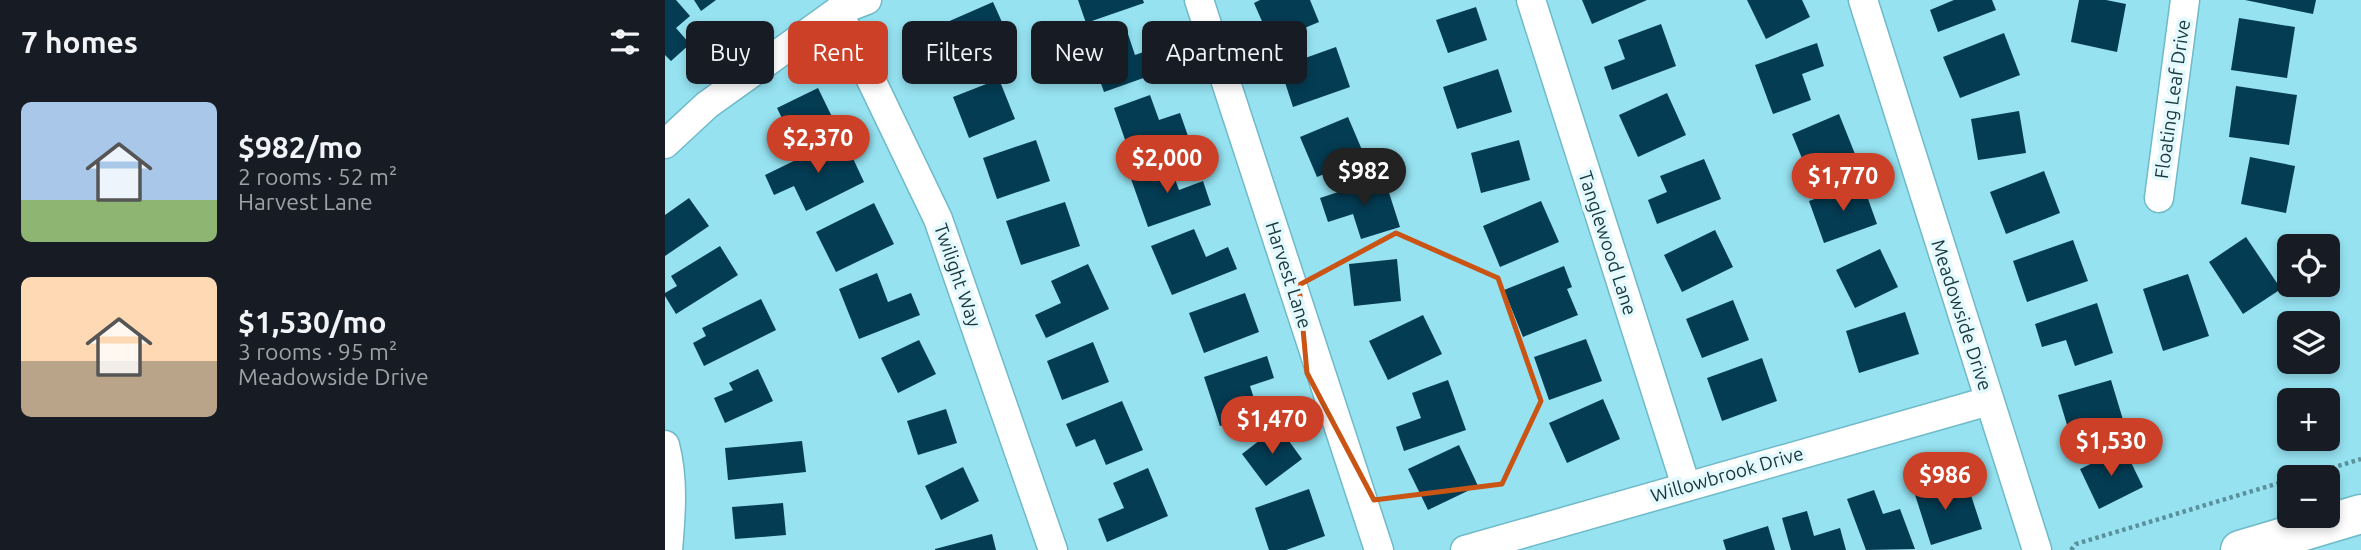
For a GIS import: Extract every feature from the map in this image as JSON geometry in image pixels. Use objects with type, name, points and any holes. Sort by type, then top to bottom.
[{"type":"main road","points":[[2240,550],[2361,514]]},
{"type":"street","points":[[665,144],[707,105],[838,11],[867,0]]},
{"type":"street","name":"Harvest Lane","points":[[1199,0],[1379,550]]},
{"type":"street","name":"Tanglewood Lane","points":[[1531,0],[1686,486]]},
{"type":"street","name":"Meadowside Drive","points":[[1863,0],[2037,550]]},
{"type":"street","name":"Floating Leaf Drive","points":[[2159,198],[2185,0]]},
{"type":"street","name":"Twilight Way","points":[[838,11],[938,219],[1053,550]]},
{"type":"street","name":"Willowbrook Drive","points":[[1465,550],[1989,401]]},
{"type":"street","points":[[665,445],[672,512],[668,550]]},
{"type":"path","points":[[2340,465],[2361,459]]},
{"type":"path","points":[[2071,550],[2076,544],[2277,485]]},
{"type":"highlighted area","points":[[1396,233],[1498,278],[1541,401],[1502,484],[1374,500],[1307,373],[1299,285]]},
{"type":"building","points":[[665,0],[676,0],[690,16],[676,28],[686,39],[686,48],[671,61],[665,55]]},
{"type":"building","points":[[694,0],[716,0],[701,11]]},
{"type":"building","points":[[1078,0],[1143,0],[1144,3],[1085,21]]},
{"type":"building","points":[[1260,0],[1310,0],[1319,22],[1307,27],[1307,21],[1262,21],[1254,3]]},
{"type":"building","points":[[1582,0],[1647,0],[1592,24]]},
{"type":"building","points":[[1747,0],[1802,0],[1810,17],[1766,39]]},
{"type":"building","points":[[1954,0],[1992,0],[1996,10],[1938,32],[1930,10]]},
{"type":"building","points":[[2079,0],[2106,0],[2126,4],[2117,52],[2071,42]]},
{"type":"building","points":[[2245,0],[2316,0],[2313,14]]},
{"type":"building","points":[[993,2],[1001,21],[950,21]]},
{"type":"building","points":[[1476,7],[1487,40],[1448,53],[1436,20]]},
{"type":"building","points":[[2239,18],[2295,27],[2287,78],[2231,70]]},
{"type":"building","points":[[1661,24],[1676,66],[1612,90],[1604,67],[1625,59],[1618,40]]},
{"type":"building","points":[[2004,33],[2020,75],[1960,98],[1943,57]]},
{"type":"building","points":[[1128,34],[1135,55],[1142,53],[1142,79],[1128,83]]},
{"type":"building","points":[[1817,43],[1824,66],[1802,74],[1811,100],[1773,114],[1755,65]]},
{"type":"building","points":[[1336,47],[1350,87],[1293,107],[1286,84],[1307,84],[1307,57]]},
{"type":"building","points":[[1498,69],[1512,112],[1457,129],[1443,87]]},
{"type":"building","points":[[986,84],[1001,84],[1015,119],[969,138],[953,97]]},
{"type":"building","points":[[1101,84],[1127,84],[1104,92]]},
{"type":"building","points":[[2236,86],[2297,95],[2289,145],[2229,137]]},
{"type":"building","points":[[818,88],[835,123],[794,143],[777,108]]},
{"type":"building","points":[[1667,93],[1686,135],[1638,157],[1619,115]]},
{"type":"building","points":[[1150,95],[1159,120],[1180,113],[1188,136],[1131,157],[1114,108]]},
{"type":"building","points":[[2019,111],[2026,153],[1978,160],[1971,119]]},
{"type":"building","points":[[1839,114],[1855,154],[1808,173],[1792,134]]},
{"type":"building","points":[[1348,117],[1365,157],[1317,177],[1300,137]]},
{"type":"building","points":[[843,137],[864,182],[806,211],[794,186],[774,195],[765,175]]},
{"type":"building","points":[[1036,140],[1050,181],[997,199],[983,158]]},
{"type":"building","points":[[1519,140],[1530,180],[1481,193],[1471,153]]},
{"type":"building","points":[[2250,157],[2295,166],[2286,213],[2241,204]]},
{"type":"building","points":[[1704,159],[1721,199],[1657,224],[1648,200],[1667,192],[1660,176]]},
{"type":"building","points":[[1169,163],[1179,190],[1203,181],[1211,205],[1148,227],[1130,176]]},
{"type":"building","points":[[2044,171],[2060,213],[2006,234],[1990,192]]},
{"type":"building","points":[[1384,177],[1400,227],[1361,239],[1353,214],[1328,222],[1320,198]]},
{"type":"building","points":[[1862,182],[1877,224],[1824,243],[1809,201]]},
{"type":"building","points":[[689,198],[709,226],[665,256],[665,215]]},
{"type":"building","points":[[1541,201],[1559,242],[1500,267],[1483,226]]},
{"type":"building","points":[[1065,202],[1080,246],[1021,265],[1006,221]]},
{"type":"building","points":[[874,203],[894,244],[836,272],[816,232]]},
{"type":"building","points":[[1194,229],[1206,257],[1228,247],[1237,269],[1172,295],[1151,246]]},
{"type":"building","points":[[1715,230],[1733,267],[1682,292],[1664,255]]},
{"type":"building","points":[[2246,237],[2277,283],[2277,292],[2243,314],[2209,262]]},
{"type":"building","points":[[2073,240],[2088,281],[2027,302],[2013,261]]},
{"type":"building","points":[[720,246],[738,275],[676,314],[665,296],[665,293],[677,286],[671,276]]},
{"type":"building","points":[[1880,249],[1898,287],[1855,308],[1836,270]]},
{"type":"building","points":[[1397,259],[1401,301],[1354,306],[1349,264]]},
{"type":"building","points":[[1088,264],[1109,309],[1046,338],[1035,315],[1061,303],[1051,281]]},
{"type":"building","points":[[1564,266],[1572,287],[1567,289],[1578,315],[1523,337],[1504,290]]},
{"type":"building","points":[[877,273],[888,302],[911,293],[920,315],[859,339],[839,289]]},
{"type":"building","points":[[2188,274],[2209,336],[2163,351],[2143,289]]},
{"type":"building","points":[[1245,293],[1259,332],[1204,353],[1189,313]]},
{"type":"building","points":[[761,299],[776,330],[704,366],[693,343],[706,336],[702,328]]},
{"type":"building","points":[[1733,300],[1749,340],[1702,358],[1686,319]]},
{"type":"building","points":[[2097,303],[2113,353],[2075,366],[2066,340],[2042,347],[2035,324]]},
{"type":"building","points":[[1905,312],[1919,354],[1859,373],[1846,331]]},
{"type":"building","points":[[1423,315],[1442,354],[1388,380],[1369,341]]},
{"type":"building","points":[[1586,339],[1602,381],[1549,400],[1534,357]]},
{"type":"building","points":[[919,340],[936,374],[898,393],[881,358]]},
{"type":"building","points":[[1093,342],[1109,382],[1062,400],[1047,361]]},
{"type":"building","points":[[1267,356],[1274,378],[1250,386],[1259,414],[1220,426],[1204,377]]},
{"type":"building","points":[[1762,358],[1777,401],[1722,421],[1707,378]]},
{"type":"building","points":[[758,369],[773,401],[725,423],[714,398],[733,390],[729,383]]},
{"type":"building","points":[[1448,380],[1466,430],[1404,451],[1396,427],[1421,418],[1412,393]]},
{"type":"building","points":[[2111,380],[2124,423],[2071,438],[2058,395]]},
{"type":"building","points":[[1603,399],[1620,439],[1567,463],[1549,423]]},
{"type":"building","points":[[1122,401],[1143,450],[1106,465],[1095,439],[1076,447],[1066,424]]},
{"type":"building","points":[[946,409],[957,443],[918,455],[907,421]]},
{"type":"building","points":[[1278,426],[1302,459],[1266,486],[1242,454]]},
{"type":"building","points":[[802,441],[806,472],[728,480],[725,448]]},
{"type":"building","points":[[1459,445],[1478,486],[1428,510],[1408,469]]},
{"type":"building","points":[[2124,448],[2143,487],[2099,509],[2080,469]]},
{"type":"building","points":[[963,467],[979,501],[941,520],[925,486]]},
{"type":"building","points":[[1148,468],[1168,516],[1107,542],[1098,519],[1124,508],[1113,483]]},
{"type":"building","points":[[1935,474],[1944,500],[1970,492],[1982,529],[1931,545],[1911,482]]},
{"type":"building","points":[[1309,489],[1325,536],[1286,550],[1269,550],[1255,508]]},
{"type":"building","points":[[1874,490],[1883,514],[1900,509],[1915,549],[1866,550],[1847,499]]},
{"type":"building","points":[[783,503],[786,535],[735,539],[732,507]]},
{"type":"building","points":[[1807,511],[1814,536],[1840,528],[1846,550],[1791,550],[1782,518]]},
{"type":"building","points":[[1768,526],[1775,550],[1726,550],[1723,540]]},
{"type":"building","points":[[992,534],[996,550],[935,550],[935,549]]}]
